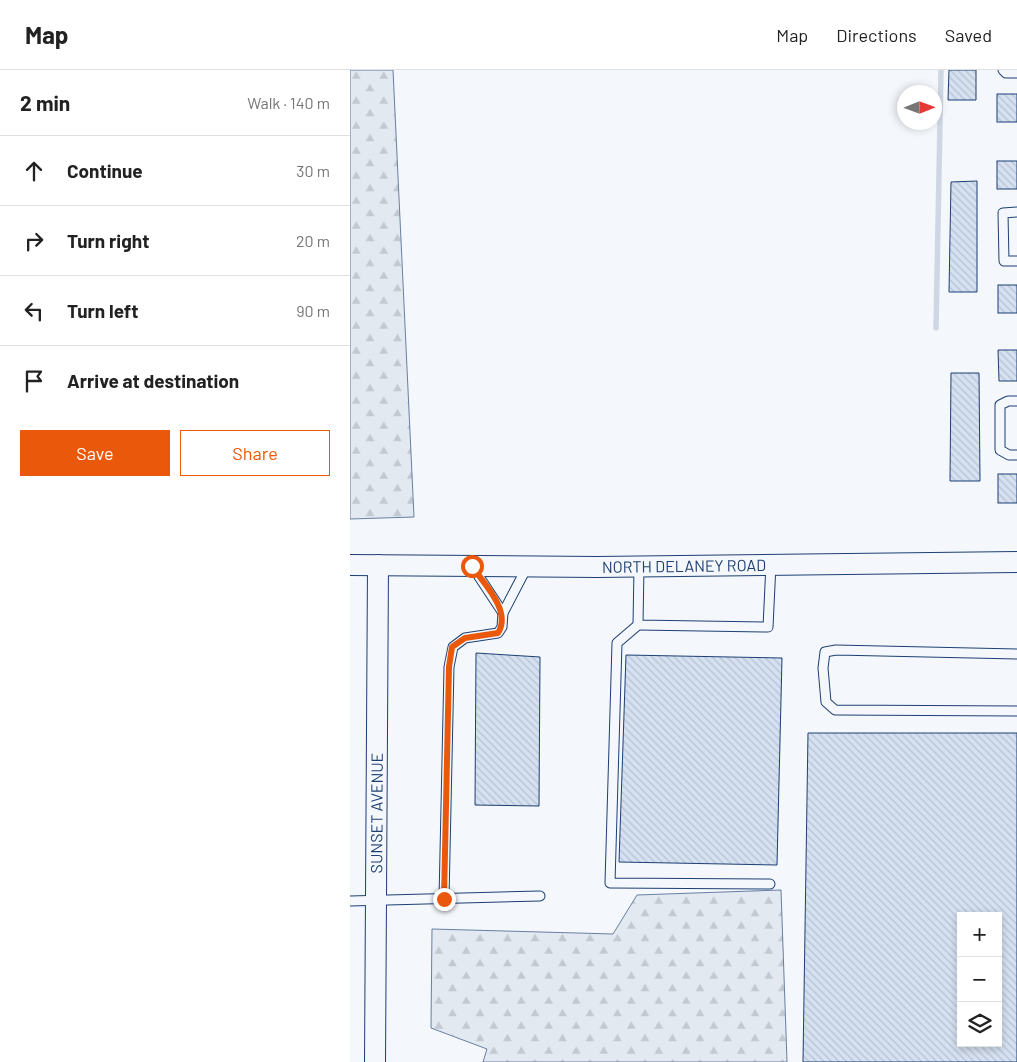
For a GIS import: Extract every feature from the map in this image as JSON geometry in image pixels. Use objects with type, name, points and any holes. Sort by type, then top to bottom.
[{"type":"street","name":"NORTH DELANEY ROAD","points":[[350,565],[638,567],[1017,562]]},
{"type":"street","name":"SUNSET AVENUE","points":[[375,1062],[378,565]]},
{"type":"lane","points":[[1003,70],[1006,73],[1017,73]]},
{"type":"lane","points":[[1017,212],[1004,213],[1004,261],[1017,261]]},
{"type":"lane","points":[[1017,401],[1008,401],[1000,405],[1000,450],[1009,455],[1017,455]]},
{"type":"lane","points":[[770,884],[610,883],[617,642],[638,625],[768,627],[771,564]]},
{"type":"lane","points":[[472,566],[502,613]]},
{"type":"lane","points":[[444,899],[452,647],[458,641],[498,633],[502,627],[502,613],[527,566]]},
{"type":"lane","points":[[638,567],[638,625]]},
{"type":"lane","points":[[1017,654],[836,650],[825,652],[824,668],[826,702],[835,710],[1017,711]]},
{"type":"lane","points":[[350,901],[540,896]]},
{"type":"green space","points":[[350,70],[393,70],[414,517],[350,519]]},
{"type":"green space","points":[[781,890],[787,1062],[483,1062],[487,1049],[431,1028],[432,929],[613,934],[637,895]]},
{"type":"building","points":[[949,70],[976,70],[976,100],[948,100]]},
{"type":"building","points":[[997,94],[1017,94],[1017,122],[997,122]]},
{"type":"building","points":[[997,161],[1017,161],[1017,189],[997,189]]},
{"type":"building","points":[[977,181],[977,292],[949,292],[951,182]]},
{"type":"building","points":[[998,285],[1017,285],[1017,313],[998,313]]},
{"type":"building","points":[[998,350],[1017,350],[1017,381],[999,381]]},
{"type":"building","points":[[951,373],[979,373],[980,481],[950,481]]},
{"type":"building","points":[[998,474],[1017,474],[1017,503],[998,503]]},
{"type":"building","points":[[476,653],[540,657],[539,806],[475,805]]},
{"type":"building","points":[[626,655],[782,658],[777,865],[619,862]]},
{"type":"building","points":[[808,733],[1017,733],[1017,1062],[803,1062]]},
{"type":"waterway","points":[[936,328],[941,70]]},
{"type":"route","points":[[444,899],[449,667],[452,647],[458,641],[465,638],[498,633],[502,627],[502,613],[472,566]]}]
